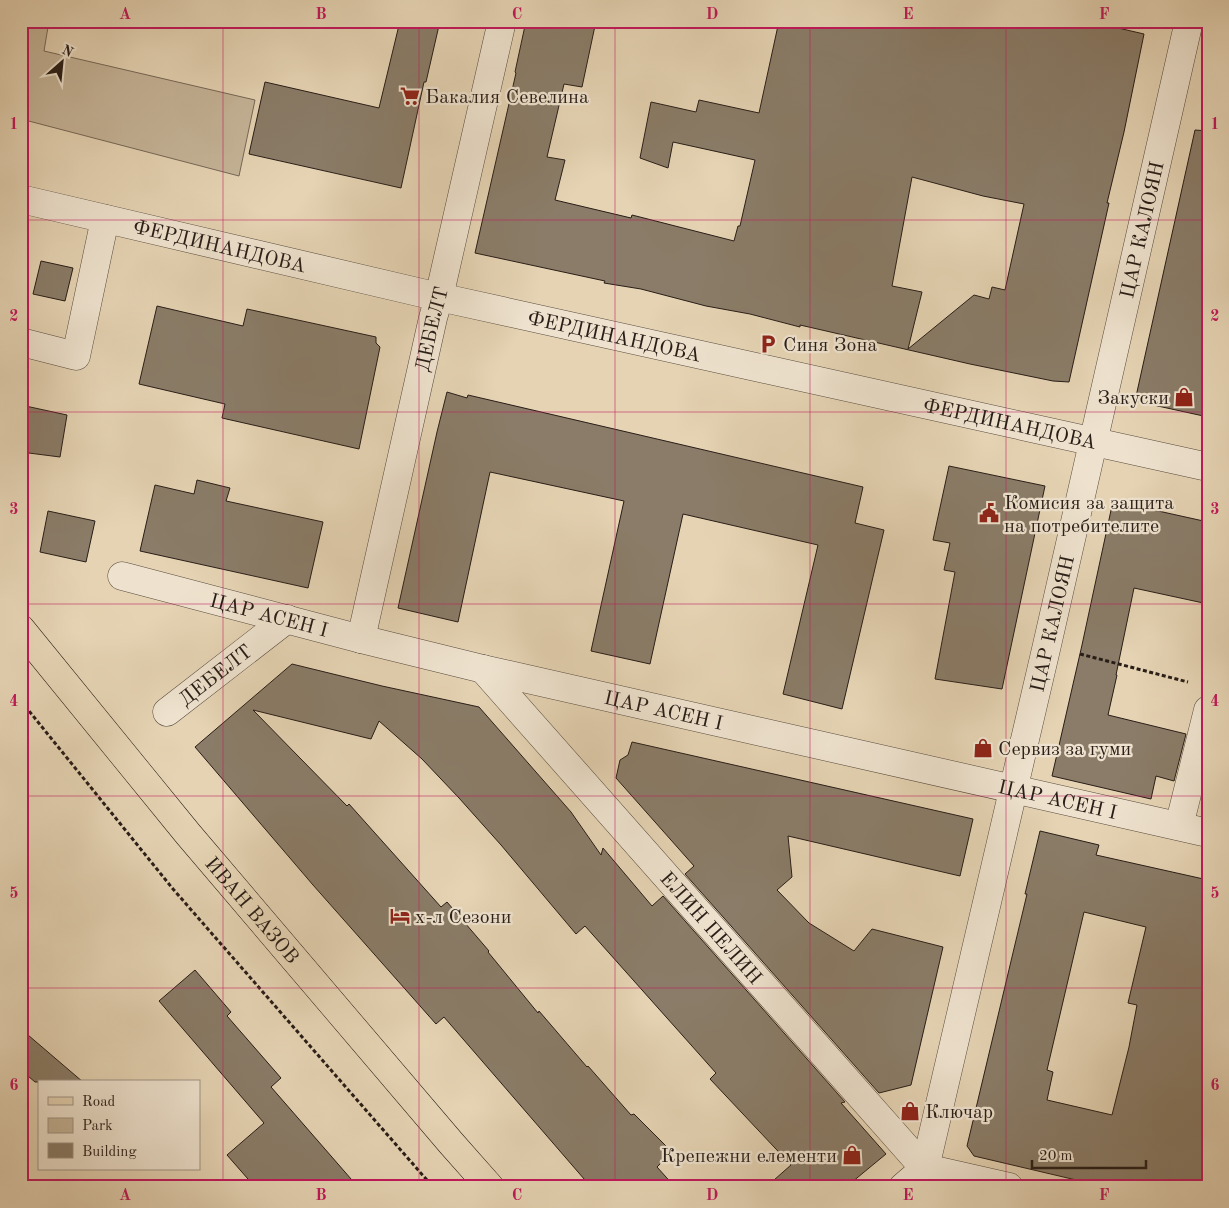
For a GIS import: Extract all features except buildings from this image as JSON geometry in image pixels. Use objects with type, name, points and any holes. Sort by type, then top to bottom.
[{"type":"main road","name":"ИВАН ВАЗОВ","points":[[21,629],[188,834],[490,1187]]},
{"type":"street","name":"ДЕБЕЛТ","points":[[361,639],[502,21]]},
{"type":"street","name":"ЦАР КАЛОЯН","points":[[933,1177],[1013,788],[1094,442],[1189,21]]},
{"type":"street","name":"ФЕРДИНАНДОВА","points":[[21,199],[439,297],[1208,467]]},
{"type":"street","points":[[21,342],[76,356],[105,218]]},
{"type":"street","name":"ЦАР АСЕН I","points":[[122,576],[483,669],[1208,833]]},
{"type":"street","name":"ДЕБЕЛТ","points":[[167,712],[287,619]]},
{"type":"street","name":"ЕЛИН ПЕЛИН","points":[[483,669],[933,1177]]},
{"type":"street","points":[[1179,826],[1208,710]]},
{"type":"street","points":[[903,1187],[933,1177],[1010,1187]]},
{"type":"path","points":[[1047,645],[1189,682]]},
{"type":"path","points":[[21,701],[173,889],[433,1187]]},
{"type":"green space","points":[[21,21],[49,21],[44,51],[255,100],[239,176],[21,119]]},
{"type":"place","name":"Бакалия Севелина","points":[[410,96]]},
{"type":"place","name":"Синя Зона","points":[[768,344]]},
{"type":"place","name":"Закуски","points":[[1184,397]]},
{"type":"place","name":"Комисия за защита на потребителите","points":[[989,513]]},
{"type":"place","name":"Сервиз за гуми","points":[[983,748]]},
{"type":"place","name":"х-л Сезони","points":[[400,916]]},
{"type":"place","name":"Ключар","points":[[910,1111]]},
{"type":"place","name":"Крепежни елементи","points":[[852,1155]]}]
